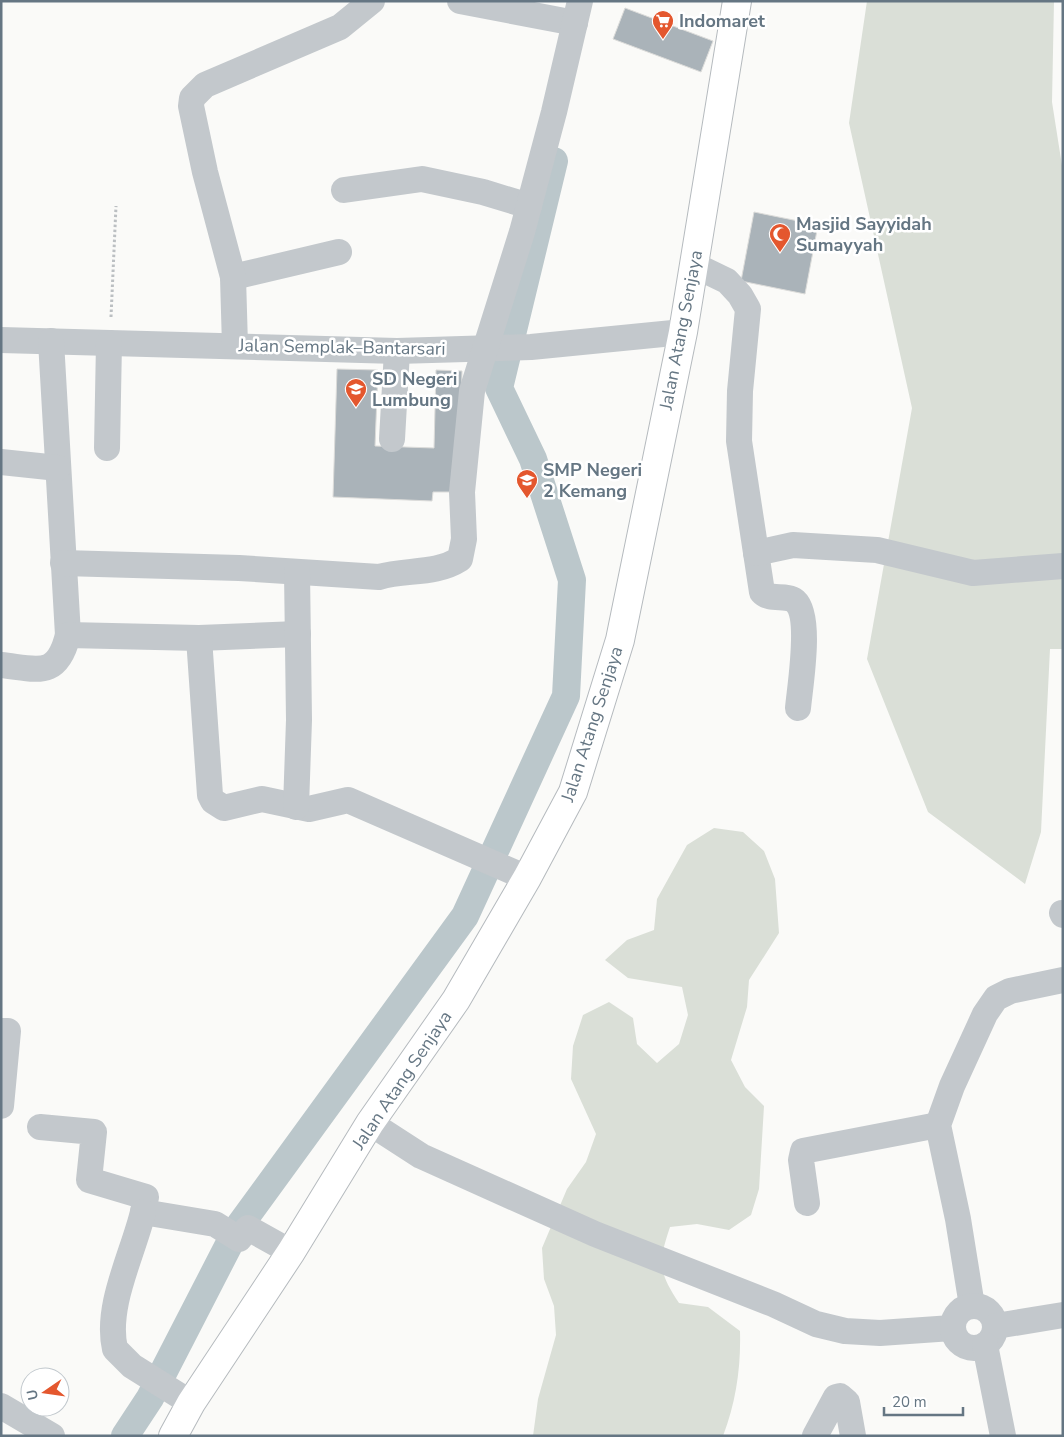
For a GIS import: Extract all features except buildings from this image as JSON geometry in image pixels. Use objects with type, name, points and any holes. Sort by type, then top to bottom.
[{"type":"main road","name":"Jalan Atang Senjaya","points":[[173,1436],[181,1396],[291,1252],[370,1123],[456,1000],[520,875],[573,792],[620,640],[683,332],[737,1]]},
{"type":"street","points":[[235,346],[233,277],[205,172],[192,106],[194,95],[205,85],[340,27],[372,1]]},
{"type":"street","points":[[63,562],[380,577],[394,572],[442,569],[460,559],[464,539],[462,492],[468,416],[472,391],[529,206],[578,12],[460,1]]},
{"type":"street","points":[[344,190],[422,179],[483,192],[529,206]]},
{"type":"street","points":[[233,277],[340,252]]},
{"type":"street","points":[[694,265],[727,281],[740,295],[748,309],[740,391],[739,441],[764,594],[793,599],[799,606],[803,620],[803,654],[798,708]]},
{"type":"street","name":"Jalan Semplak–Bantarsari","points":[[1,340],[397,351],[531,346],[683,332]]},
{"type":"street","points":[[1,665],[40,669],[50,666],[58,661],[68,635],[51,341]]},
{"type":"street","points":[[107,448],[110,343]]},
{"type":"street","points":[[392,440],[397,351]]},
{"type":"street","points":[[1,462],[58,468]]},
{"type":"street","points":[[756,553],[793,545],[878,550],[973,573],[1063,566]]},
{"type":"street","points":[[296,807],[299,720],[297,572]]},
{"type":"street","points":[[68,635],[199,638],[298,634]]},
{"type":"street","points":[[199,638],[210,795],[213,802],[224,808],[262,799],[312,809],[348,800],[520,875]]},
{"type":"street","points":[[972,1306],[958,1219],[938,1125],[952,1086],[985,1014],[996,998],[1010,991],[1063,980]]},
{"type":"street","points":[[1,1031],[8,1031],[1,1106]]},
{"type":"street","points":[[370,1123],[421,1156],[595,1234],[773,1304],[816,1324],[845,1332],[880,1333],[952,1328]]},
{"type":"street","points":[[807,1203],[801,1160],[804,1151],[938,1125]]},
{"type":"street","points":[[40,1127],[94,1132],[89,1180],[146,1197],[136,1242],[122,1278],[113,1324],[115,1349],[132,1366],[181,1396]]},
{"type":"street","points":[[143,1212],[215,1224],[240,1239],[248,1228],[291,1252]]},
{"type":"street","points":[[1003,1436],[991,1335],[986,1310],[972,1306],[962,1310],[954,1320],[952,1328],[956,1339],[964,1346],[974,1348],[991,1335],[1063,1315]]},
{"type":"street","points":[[815,1436],[836,1398],[840,1396],[848,1402],[853,1436]]},
{"type":"street","points":[[1,1406],[52,1436]]},
{"type":"path","points":[[110,343],[116,206]]},
{"type":"shaded area","points":[[867,1],[1054,1],[1052,102],[1063,172],[1063,649],[1050,649],[1041,832],[1025,884],[928,812],[867,659],[912,408],[849,123]]},
{"type":"shaded area","points":[[714,828],[743,832],[764,851],[775,879],[779,933],[749,980],[747,1007],[731,1060],[745,1087],[764,1106],[759,1189],[751,1215],[729,1230],[697,1224],[670,1227],[662,1258],[662,1266],[667,1283],[679,1303],[708,1307],[740,1331],[737,1385],[728,1423],[723,1436],[533,1436],[538,1399],[556,1335],[554,1306],[544,1279],[542,1248],[567,1189],[586,1162],[596,1134],[571,1079],[573,1046],[583,1015],[609,1002],[633,1018],[637,1044],[657,1063],[679,1044],[688,1015],[682,987],[628,978],[605,960],[627,940],[654,930],[657,899],[687,845]]},
{"type":"waterway","points":[[125,1436],[150,1398],[237,1229],[465,916],[566,696],[572,580],[533,459],[499,388],[554,161]]},
{"type":"place","name":"Indomaret","points":[[663,40]]},
{"type":"place","name":"Masjid Sayyidah Sumayyah","points":[[780,253]]},
{"type":"place","name":"SD Negeri Lumbung","points":[[356,408]]},
{"type":"place","name":"SMP Negeri 2 Kemang","points":[[527,499]]}]
